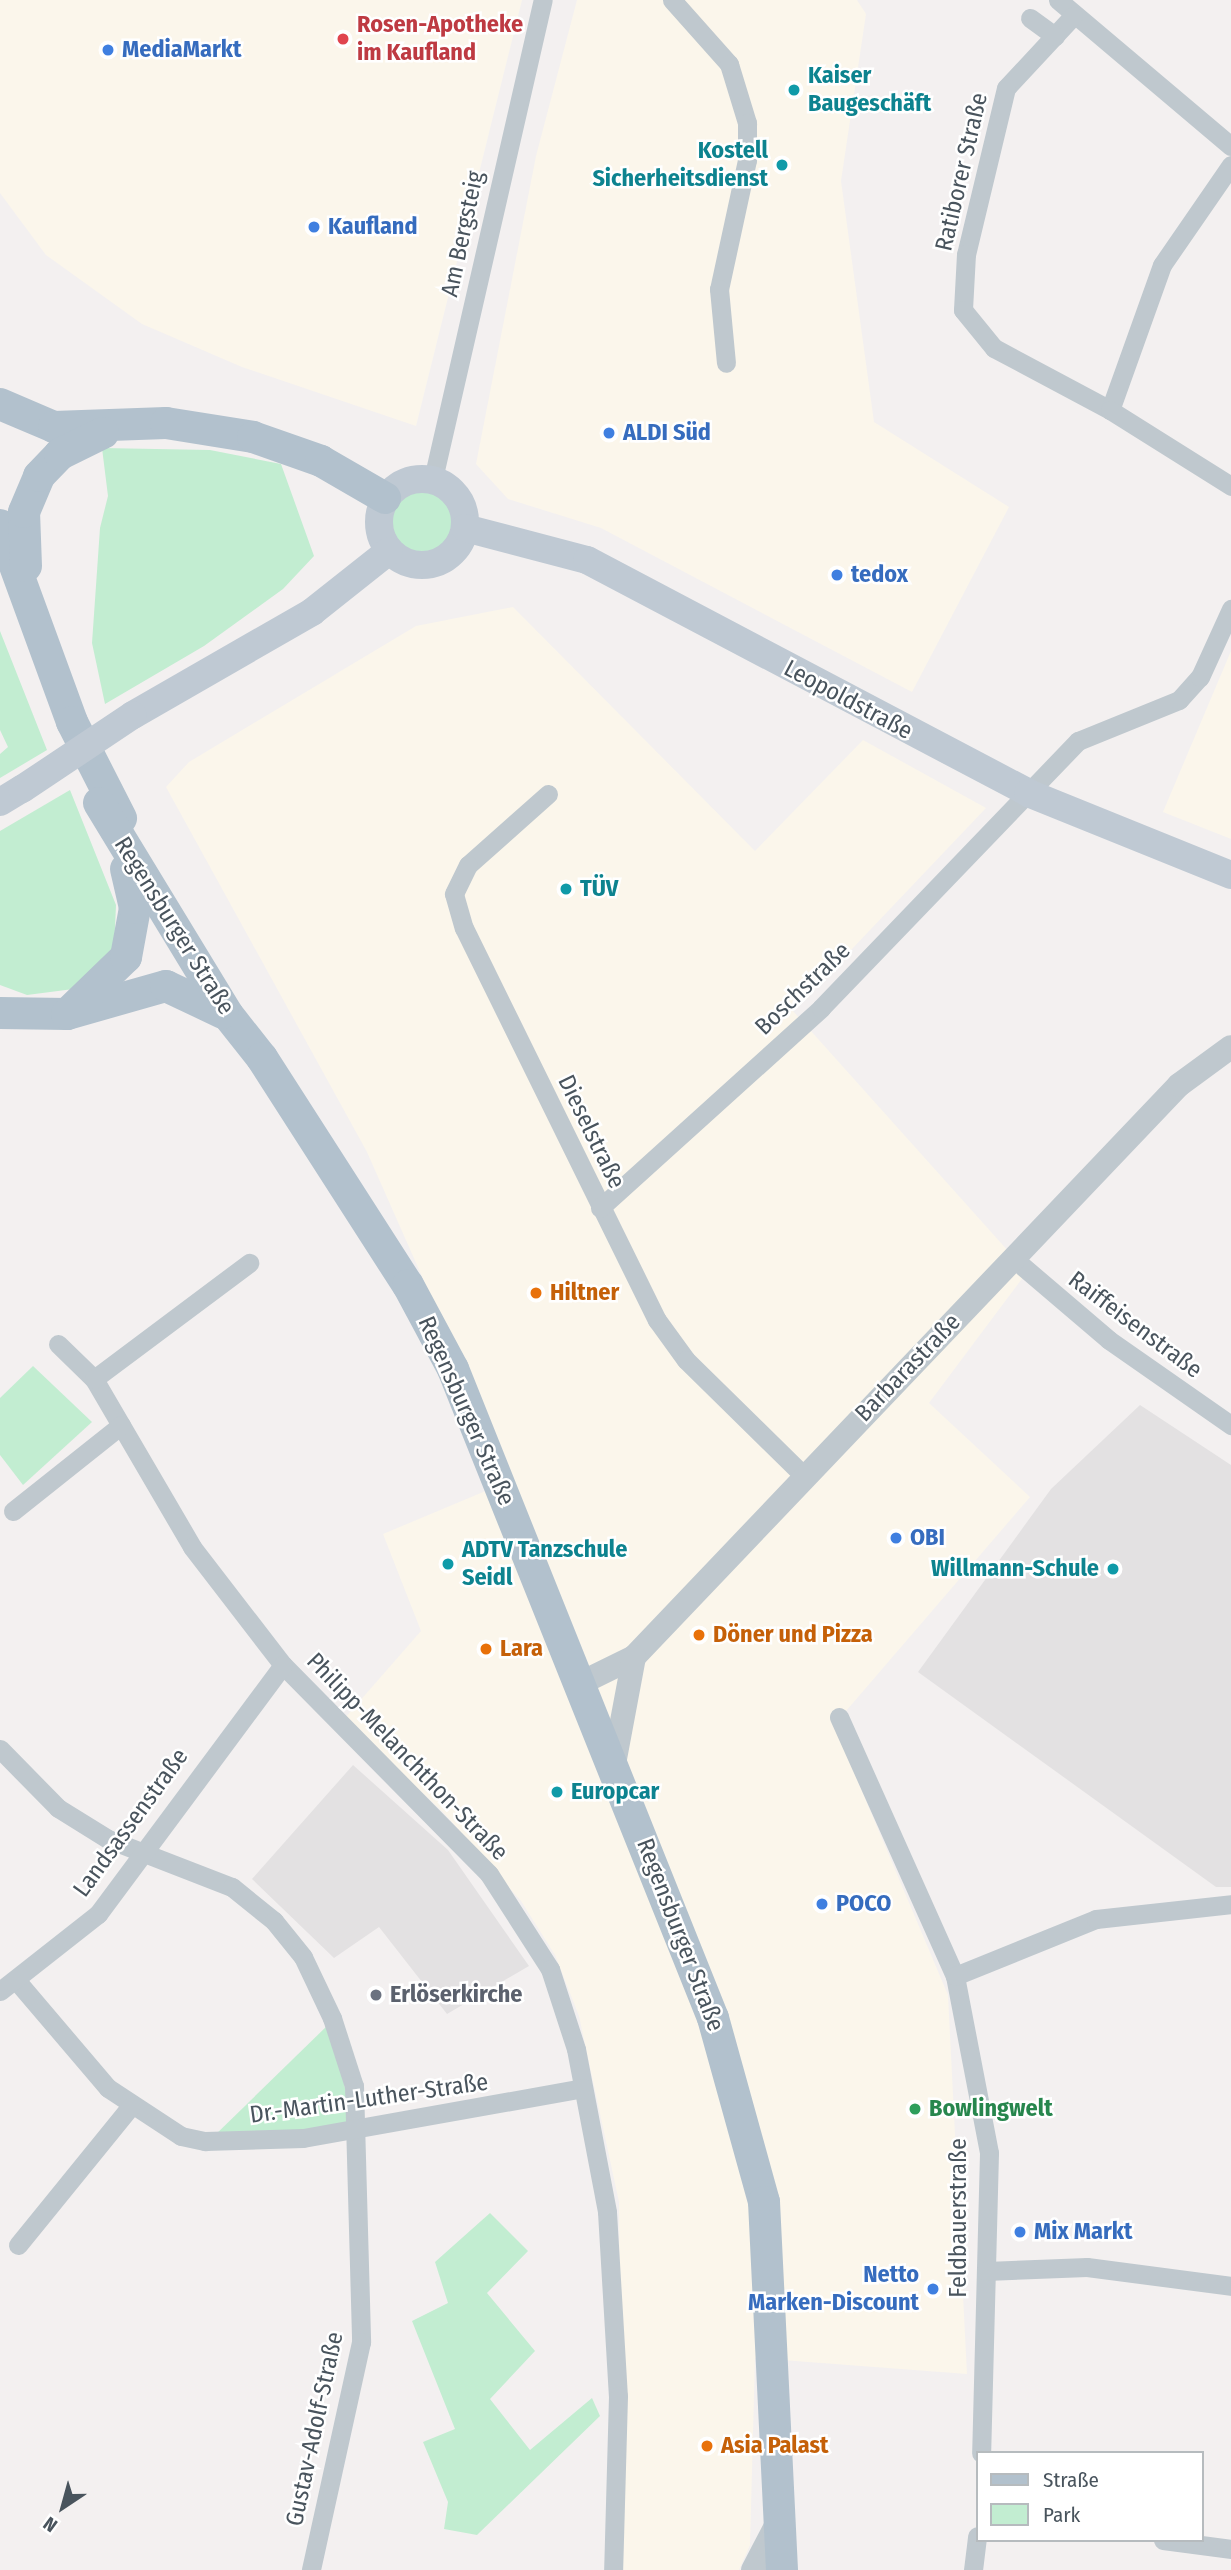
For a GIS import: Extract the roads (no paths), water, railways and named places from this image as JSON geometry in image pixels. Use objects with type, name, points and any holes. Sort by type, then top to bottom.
[{"type":"main road","points":[[0,404],[54,427],[166,423],[253,437],[321,461],[385,498]]},
{"type":"main road","points":[[39,640],[24,555],[24,512],[39,476],[60,454],[120,426]]},
{"type":"main road","points":[[433,479],[462,503],[466,528],[459,545],[437,563],[409,563],[390,551],[379,518],[385,498],[400,484],[433,479]]},
{"type":"main road","points":[[0,525],[39,640],[125,826],[262,1058]]},
{"type":"main road","name":"Leopoldstraße","points":[[466,528],[587,560],[1028,793],[1231,875]]},
{"type":"main road","points":[[11,795],[133,715],[312,612],[390,551]]},
{"type":"main road","points":[[0,564],[17,620],[99,803],[130,880],[134,934],[116,972],[67,1014]]},
{"type":"main road","name":"Regensburger Straße","points":[[99,803],[228,1015],[262,1058],[408,1284],[453,1369],[582,1683],[713,2018],[753,2145],[771,2258],[778,2521],[782,2570]]},
{"type":"main road","points":[[0,1013],[67,1014],[166,986],[228,1015]]},
{"type":"street","name":"Am Bergsteig","points":[[433,479],[543,0]]},
{"type":"street","points":[[672,0],[729,64],[747,123],[747,160],[719,289],[726,363]]},
{"type":"street","points":[[1058,0],[1073,16],[1231,146]]},
{"type":"street","name":"Ratiborer Straße","points":[[1073,16],[1006,88],[966,254],[963,310],[995,348],[1224,475],[1231,486]]},
{"type":"street","points":[[1030,18],[1055,36]]},
{"type":"street","points":[[1110,410],[1163,265],[1231,165]]},
{"type":"street","name":"Boschstraße","points":[[600,1208],[821,1008],[1028,793],[1093,730],[1179,700],[1200,677],[1231,609]]},
{"type":"street","name":"Dieselstraße","points":[[548,794],[468,864],[454,894],[464,928],[657,1320],[686,1360],[805,1477]]},
{"type":"street","name":"Barbarastraße","points":[[582,1683],[634,1657],[1179,1085],[1231,1047]]},
{"type":"street","name":"Raiffeisenstraße","points":[[1013,1258],[1109,1340],[1231,1425]]},
{"type":"street","points":[[94,1378],[249,1263]]},
{"type":"street","name":"Philipp-Melanchthon-Straße","points":[[58,1344],[94,1378],[192,1547],[283,1665],[438,1818],[525,1924],[561,1995],[583,2088],[607,2212],[615,2343],[613,2570]]},
{"type":"street","points":[[13,1511],[121,1425]]},
{"type":"street","points":[[614,1764],[634,1657]]},
{"type":"street","name":"Landsassenstraße","points":[[8,1986],[98,1914],[283,1665]]},
{"type":"street","name":"Feldbauerstraße","points":[[839,1717],[955,1976],[989,2153],[981,2451]]},
{"type":"street","name":"Gustav-Adolf-Straße","points":[[0,1749],[58,1808],[108,1839],[232,1886],[274,1921],[303,1957],[349,2070],[357,2129],[361,2342],[311,2570]]},
{"type":"street","points":[[955,1976],[1096,1919],[1231,1904]]},
{"type":"street","name":"Dr.-Martin-Luther-Straße","points":[[8,1986],[130,2107],[205,2141],[357,2129],[583,2088]]},
{"type":"street","points":[[18,2245],[130,2107]]},
{"type":"street","points":[[986,2272],[1087,2267],[1231,2286]]},
{"type":"street","points":[[753,2570],[778,2521]]},
{"type":"street","points":[[973,2570],[976,2542]]},
{"type":"street","points":[[1178,2542],[1231,2549]]},
{"type":"place","name":"Rosen-Apotheke im Kaufland","points":[[343,39]]},
{"type":"place","name":"MediaMarkt","points":[[108,50]]},
{"type":"place","name":"Kaiser Baugeschäft","points":[[794,90]]},
{"type":"place","name":"Kostell Sicherheitsdienst","points":[[782,165]]},
{"type":"place","name":"Kaufland","points":[[314,227]]},
{"type":"place","name":"ALDI Süd","points":[[609,433]]},
{"type":"place","name":"tedox","points":[[837,575]]},
{"type":"place","name":"TÜV","points":[[566,889]]},
{"type":"place","name":"Hiltner","points":[[536,1293]]},
{"type":"place","name":"OBI","points":[[896,1538]]},
{"type":"place","name":"ADTV Tanzschule Seidl","points":[[448,1564]]},
{"type":"place","name":"Willmann-Schule","points":[[1113,1569]]},
{"type":"place","name":"Döner und Pizza","points":[[699,1635]]},
{"type":"place","name":"Lara","points":[[486,1649]]},
{"type":"place","name":"Europcar","points":[[557,1792]]},
{"type":"place","name":"POCO","points":[[822,1904]]},
{"type":"place","name":"Erlöserkirche","points":[[376,1995]]},
{"type":"place","name":"Bowlingwelt","points":[[915,2109]]},
{"type":"place","name":"Mix Markt","points":[[1020,2232]]},
{"type":"place","name":"Netto Marken-Discount","points":[[933,2289]]},
{"type":"place","name":"Asia Palast","points":[[707,2446]]}]
